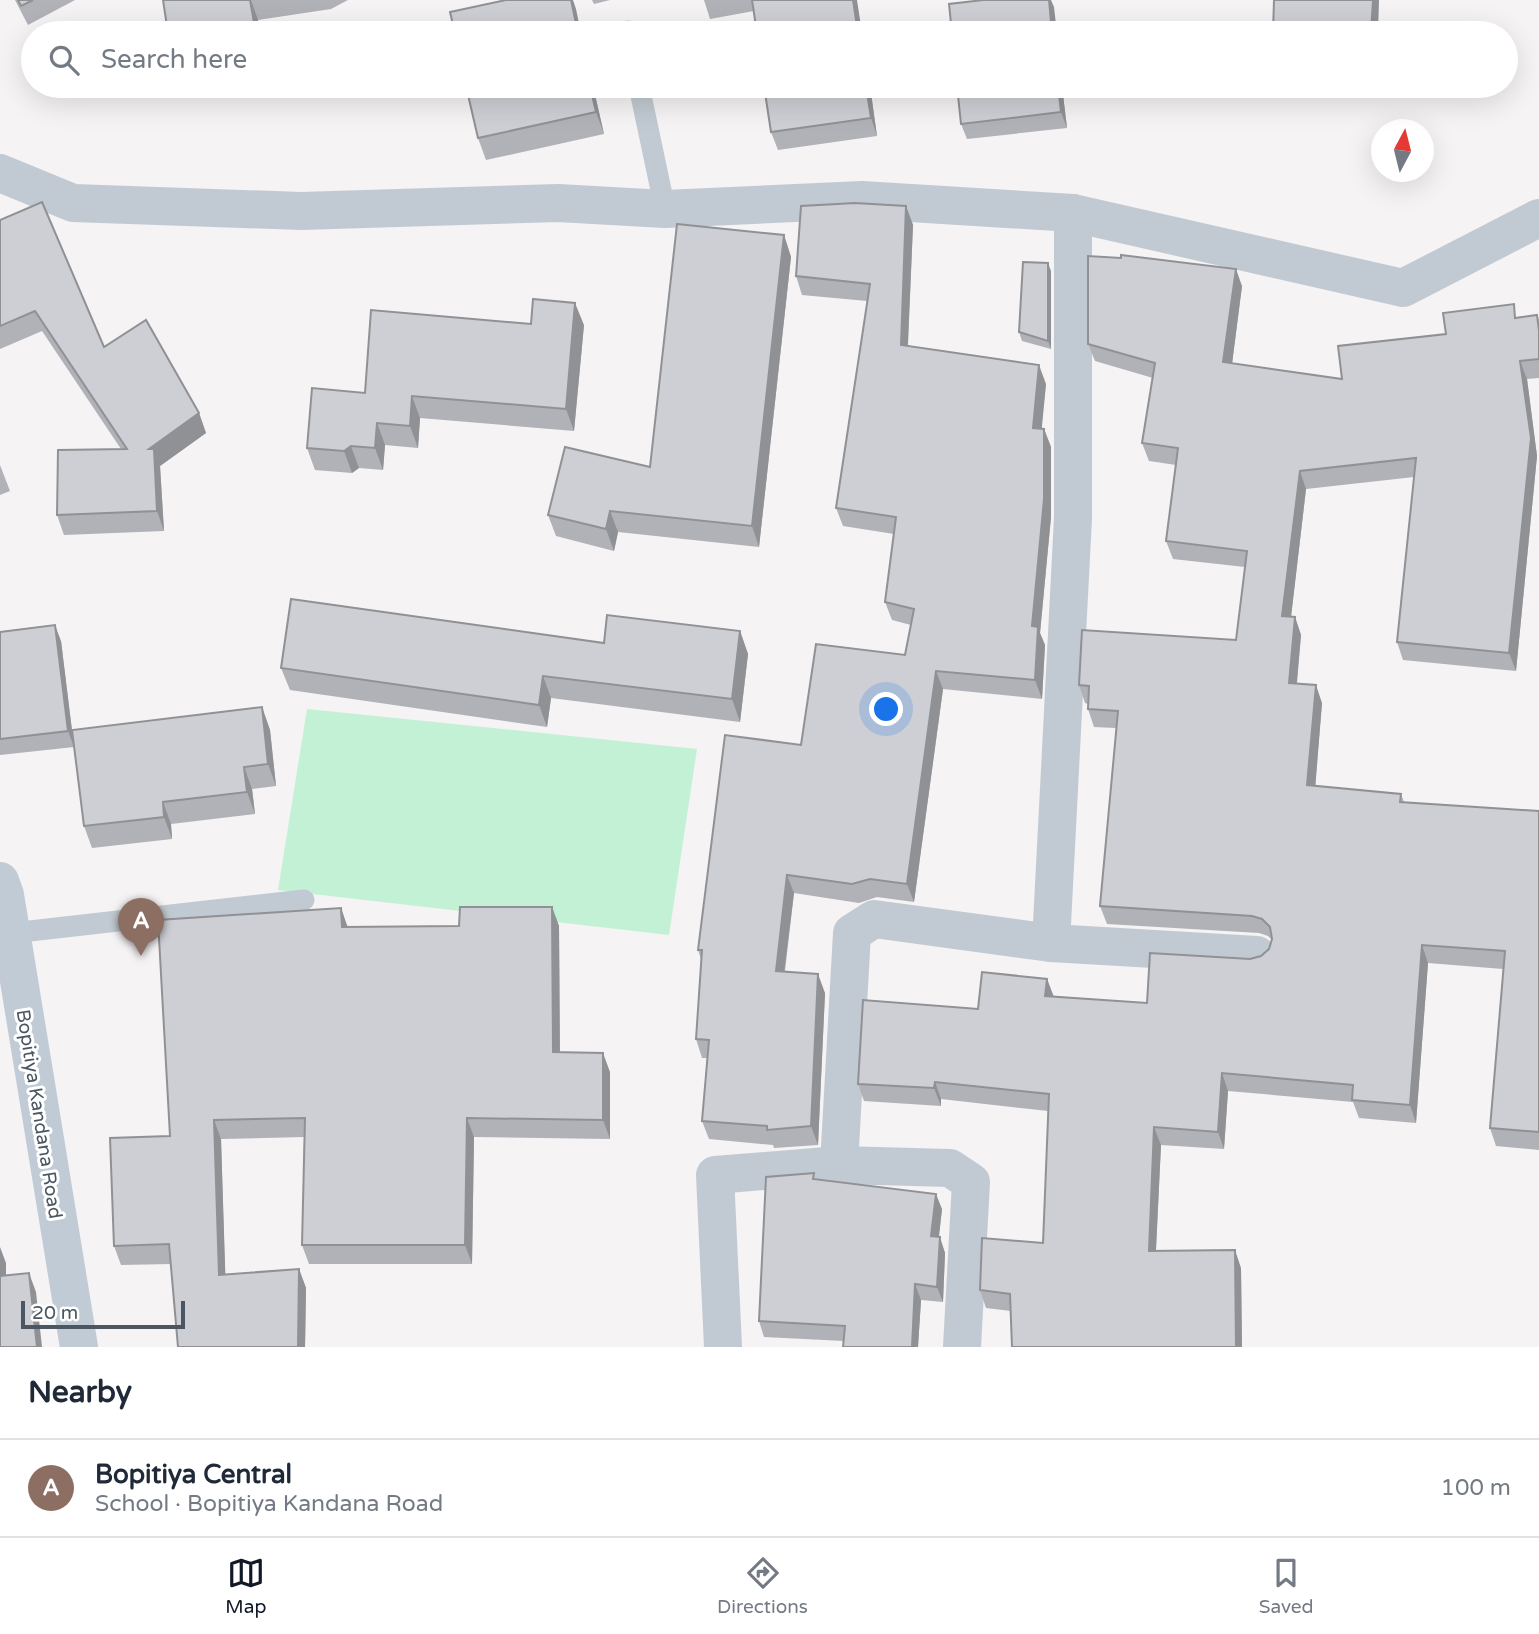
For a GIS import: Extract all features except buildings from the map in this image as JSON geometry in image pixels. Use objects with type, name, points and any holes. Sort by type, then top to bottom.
[{"type":"main road","name":"Bopitiya Kandana Road","points":[[0,881],[12,933],[79,1347]]},
{"type":"street","points":[[0,173],[73,204],[301,211],[558,203],[665,209],[862,200],[1073,213],[1403,288],[1539,218]]},
{"type":"street","points":[[1051,943],[1073,518],[1073,213]]},
{"type":"street","points":[[839,1166],[852,933],[874,919],[1051,943],[1257,956]]},
{"type":"street","points":[[723,1347],[715,1175],[839,1166],[950,1168],[971,1182],[962,1347]]},
{"type":"lane","points":[[642,98],[665,209]]},
{"type":"lane","points":[[12,933],[304,900]]},
{"type":"green space","points":[[307,709],[697,749],[669,935],[278,890]]},
{"type":"place","name":"Bopitiya Central","points":[[141,956]]}]
